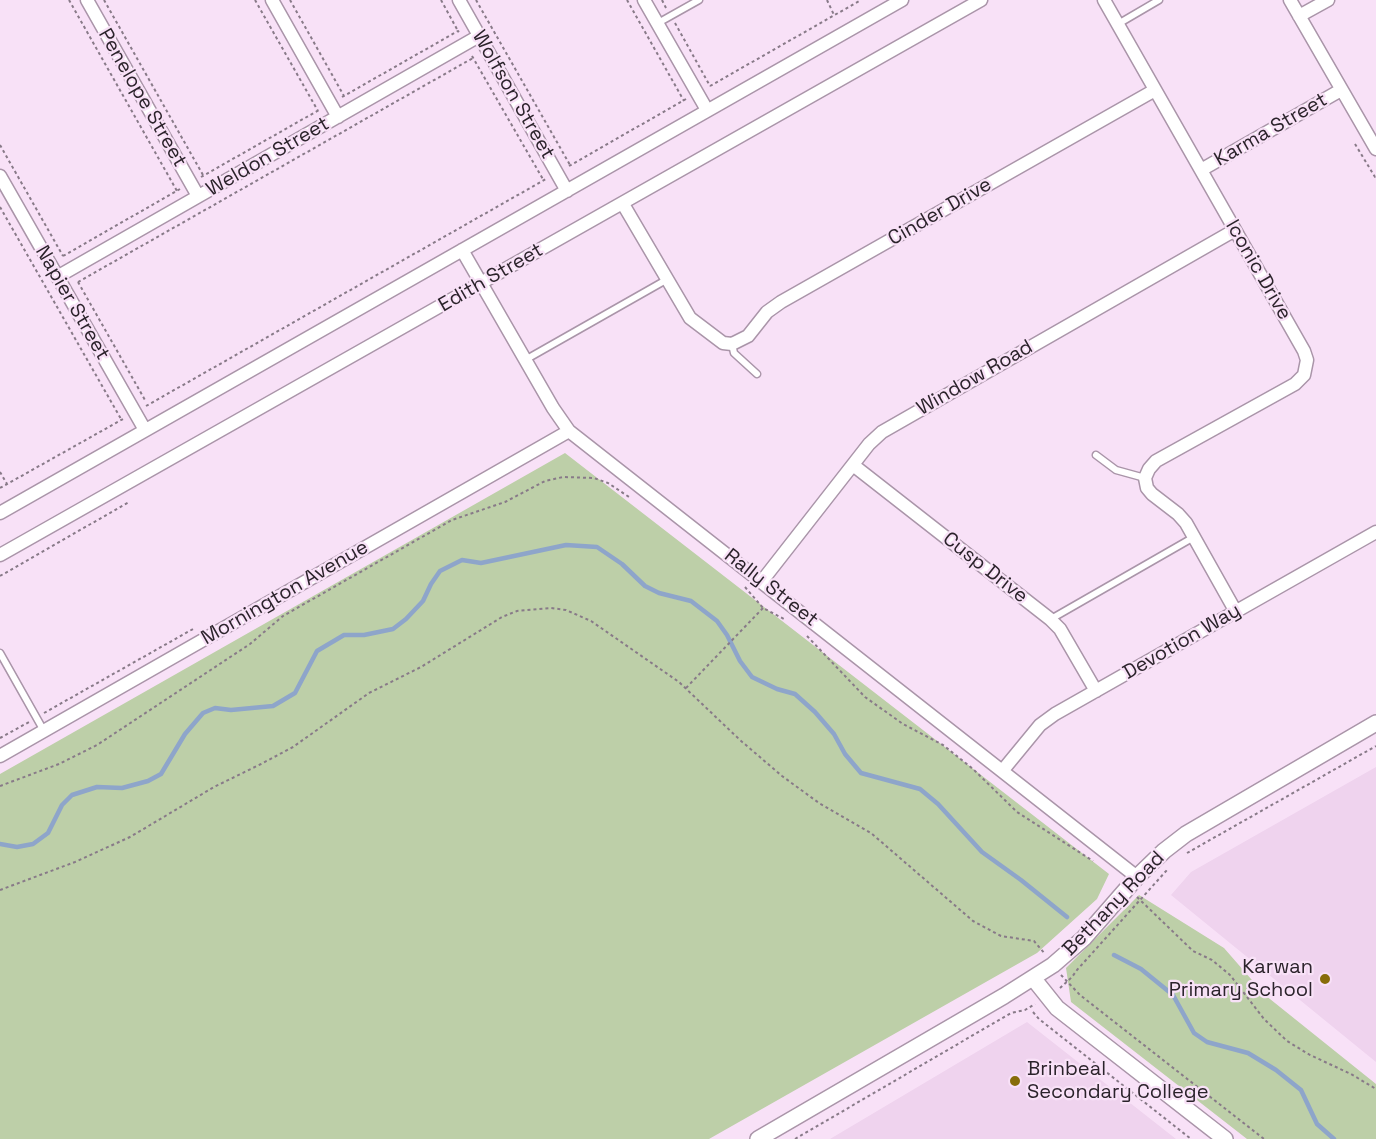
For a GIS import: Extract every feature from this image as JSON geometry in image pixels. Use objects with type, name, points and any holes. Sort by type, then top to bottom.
[{"type":"street","name":"Penelope Street","points":[[87,0],[198,196]]},
{"type":"street","points":[[272,0],[338,117]]},
{"type":"street","name":"Wolfson Street","points":[[459,0],[567,190]]},
{"type":"street","points":[[644,0],[707,110]]},
{"type":"street","name":"Edith Street","points":[[1,508],[145,430],[902,0]]},
{"type":"street","name":"Edith Street","points":[[0,555],[981,0]]},
{"type":"street","name":"Iconic Drive","points":[[1104,0],[1304,351],[1306,360],[1303,378],[1295,384],[1156,461],[1145,478]]},
{"type":"street","points":[[1290,0],[1376,149]]},
{"type":"street","points":[[1299,16],[1328,0]]},
{"type":"street","name":"Weldon Street","points":[[57,277],[479,36]]},
{"type":"street","name":"Cinder Drive","points":[[732,344],[748,336],[767,312],[781,303],[1155,90]]},
{"type":"street","name":"Karma Street","points":[[1201,170],[1341,90]]},
{"type":"street","name":"Napier Street","points":[[0,176],[145,430]]},
{"type":"street","points":[[623,204],[690,318],[723,343],[732,344]]},
{"type":"street","name":"Window Road","points":[[762,580],[869,444],[894,424],[1235,230]]},
{"type":"street","name":"Rally Street","points":[[462,250],[553,408],[569,431],[1003,770],[1133,883]]},
{"type":"street","name":"Mornington Avenue","points":[[0,756],[569,431]]},
{"type":"street","name":"Cusp Drive","points":[[852,465],[1050,619],[1060,629],[1096,691]]},
{"type":"street","points":[[1145,478],[1147,488],[1178,514],[1194,537],[1236,612]]},
{"type":"street","name":"Devotion Way","points":[[1003,770],[1040,725],[1376,532]]},
{"type":"street","name":"Bethany Road","points":[[758,1139],[1053,965],[1084,938],[1164,851],[1186,834],[1376,723]]},
{"type":"street","points":[[1033,978],[1057,1008],[1225,1139]]},
{"type":"lane","points":[[657,23],[699,0]]},
{"type":"lane","points":[[1118,24],[1159,0]]},
{"type":"lane","points":[[525,360],[666,279]]},
{"type":"lane","points":[[732,344],[734,353],[757,374]]},
{"type":"lane","points":[[1096,455],[1116,470],[1145,478]]},
{"type":"lane","points":[[1050,619],[1194,537]]},
{"type":"lane","points":[[0,653],[44,731]]},
{"type":"path","points":[[69,0],[177,191]]},
{"type":"path","points":[[104,0],[204,176]]},
{"type":"path","points":[[255,0],[318,111]]},
{"type":"path","points":[[290,0],[344,96]]},
{"type":"path","points":[[441,0],[458,31]]},
{"type":"path","points":[[476,0],[570,165]]},
{"type":"path","points":[[627,0],[684,101]]},
{"type":"path","points":[[662,0],[711,86]]},
{"type":"path","points":[[827,0],[834,15]]},
{"type":"path","points":[[0,488],[861,0]]},
{"type":"path","points":[[78,282],[473,58]]},
{"type":"path","points":[[1355,144],[1376,177]]},
{"type":"path","points":[[0,207],[121,420]]},
{"type":"path","points":[[0,472],[7,484]]},
{"type":"path","points":[[0,786],[59,764],[98,745],[250,644],[283,616],[452,520],[505,502],[545,481],[563,477],[594,478],[608,483],[630,497]]},
{"type":"path","points":[[0,576],[129,502]]},
{"type":"path","points":[[742,584],[763,608],[795,625]]},
{"type":"path","points":[[0,890],[75,862],[130,837],[214,787],[293,747],[369,693],[421,667],[502,617],[517,611],[551,608],[579,614],[686,688],[740,740],[782,776],[819,802],[871,833],[973,921],[1001,936],[1034,941],[1080,995],[1264,1139]]},
{"type":"path","points":[[686,688],[763,608]]},
{"type":"path","points":[[0,738],[195,628]]},
{"type":"path","points":[[801,631],[865,697],[903,724],[943,745],[973,769],[1017,812],[1100,866]]},
{"type":"path","points":[[1133,883],[1176,936],[1192,951],[1212,960],[1230,975],[1264,1019],[1287,1041],[1376,1089]]},
{"type":"path","points":[[1033,1012],[1191,1139]]},
{"type":"shaded area","name":"Karwan Primary School","points":[[1376,767],[1376,1062],[1171,895],[1191,872]]},
{"type":"shaded area","name":"Brinbeal Secondary College","points":[[1027,1022],[1176,1139],[830,1139]]},
{"type":"green space","points":[[565,453],[1109,874],[1097,899],[1037,953],[709,1139],[0,1139],[0,774]]},
{"type":"green space","points":[[1139,895],[1224,948],[1265,995],[1376,1084],[1376,1139],[1247,1139],[1071,1002],[1066,968]]},
{"type":"waterway","points":[[0,844],[17,847],[33,844],[48,833],[62,805],[72,795],[97,787],[122,788],[148,781],[161,774],[185,734],[203,713],[215,708],[231,710],[273,706],[295,693],[317,651],[344,635],[364,635],[393,629],[423,601],[440,571],[462,560],[481,563],[566,545],[597,547],[622,564],[645,586],[659,593],[691,601],[717,621],[752,677],[777,689],[795,694],[834,734],[845,754],[861,773],[920,789],[938,804],[982,852],[1067,917]]},
{"type":"waterway","points":[[1114,955],[1141,969],[1173,995],[1194,1033],[1207,1042],[1248,1053],[1276,1070],[1301,1090],[1317,1124],[1334,1139]]},
{"type":"place","name":"Karwan Primary School","points":[[1325,979]]},
{"type":"place","name":"Brinbeal Secondary College","points":[[1015,1081]]}]
